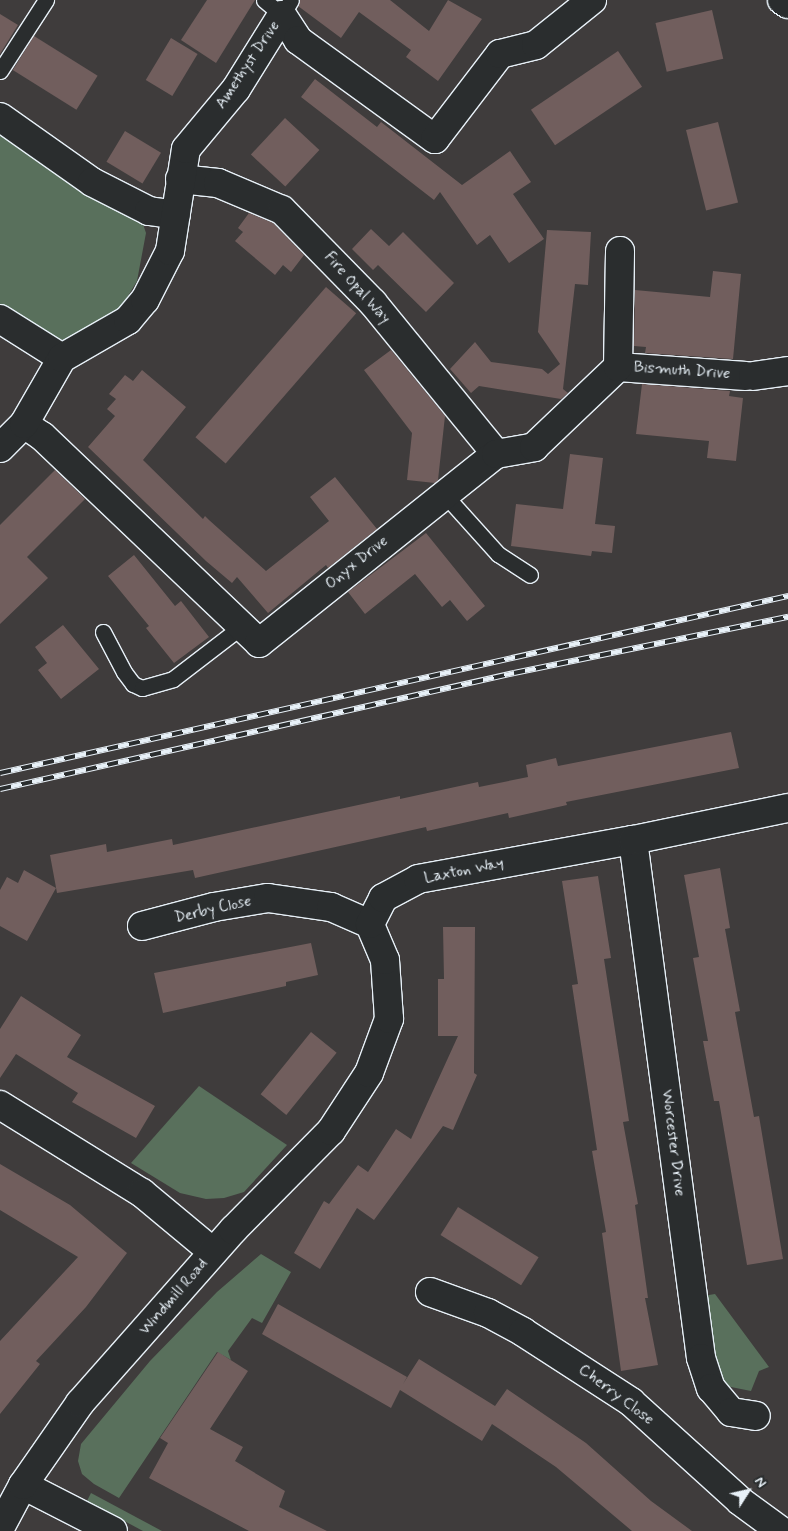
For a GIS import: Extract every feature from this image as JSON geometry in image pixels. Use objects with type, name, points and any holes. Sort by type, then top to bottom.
[{"type":"street","name":"Amethyst Drive","points":[[279,5],[298,40],[435,139],[500,54],[536,45],[592,0]]},
{"type":"street","points":[[782,0],[788,4]]},
{"type":"street","name":"Amethyst Drive","points":[[62,358],[128,320],[145,300],[170,251],[186,149],[236,88],[279,5]]},
{"type":"street","points":[[0,117],[92,182],[149,211],[176,215]]},
{"type":"street","name":"Fire Opal Way","points":[[180,179],[218,183],[282,210],[373,303],[496,454]]},
{"type":"street","points":[[618,367],[620,251]]},
{"type":"street","points":[[0,319],[62,358],[24,424],[0,448]]},
{"type":"street","name":"Onyx Drive","points":[[24,424],[42,436],[259,643],[496,454],[534,447],[618,367]]},
{"type":"street","name":"Bismuth Drive","points":[[618,367],[750,376],[788,370]]},
{"type":"street","name":"Laxton Way","points":[[370,924],[383,898],[418,879],[634,840],[788,808]]},
{"type":"street","name":"Worcester Drive","points":[[634,840],[701,1358],[711,1388],[731,1412],[756,1416]]},
{"type":"street","name":"Derby Close","points":[[142,926],[214,907],[268,898],[331,907],[370,924]]},
{"type":"street","points":[[214,1252],[331,1131],[369,1073],[389,1019],[385,960],[370,924]]},
{"type":"street","name":"Windmill Road","points":[[0,1105],[142,1193],[214,1252],[80,1403],[22,1485],[0,1528]]},
{"type":"street","name":"Cherry Close","points":[[430,1292],[488,1313],[514,1327],[631,1402],[740,1501],[781,1531]]},
{"type":"street","points":[[22,1485],[113,1531]]},
{"type":"lane","points":[[0,70],[46,0]]},
{"type":"lane","points":[[444,494],[498,554],[530,575]]},
{"type":"lane","points":[[103,632],[124,672],[133,684],[142,688],[173,679],[242,626]]},
{"type":"green space","points":[[0,130],[129,214],[143,224],[146,233],[137,281],[122,306],[98,324],[58,345],[52,342],[49,334],[0,309]]},
{"type":"green space","points":[[199,1086],[287,1145],[244,1192],[224,1198],[206,1199],[180,1193],[131,1163]]},
{"type":"green space","points":[[261,1254],[291,1272],[262,1323],[252,1318],[228,1351],[231,1360],[217,1352],[119,1498],[94,1484],[82,1474],[78,1461],[81,1444],[150,1361],[217,1292]]},
{"type":"green space","points":[[715,1294],[769,1367],[759,1371],[751,1391],[726,1386],[718,1380],[703,1296]]},
{"type":"green space","points":[[91,1493],[162,1531],[143,1531],[87,1501]]},
{"type":"building","points":[[207,0],[255,0],[216,63],[181,40]]},
{"type":"building","points":[[300,0],[390,0],[429,31],[448,0],[482,19],[438,81],[406,57],[411,50],[359,12],[341,38],[298,6]]},
{"type":"building","points":[[712,10],[723,59],[667,72],[655,23]]},
{"type":"building","points":[[0,14],[18,25],[0,54]]},
{"type":"building","points":[[34,36],[98,76],[76,110],[13,70]]},
{"type":"building","points":[[171,38],[198,54],[172,96],[146,80]]},
{"type":"building","points":[[618,51],[642,87],[555,145],[531,110]]},
{"type":"building","points":[[315,79],[377,127],[381,122],[462,185],[510,151],[531,182],[513,194],[544,239],[509,263],[490,235],[477,245],[440,192],[434,200],[301,97]]},
{"type":"building","points":[[285,118],[319,150],[285,187],[251,155]]},
{"type":"building","points":[[718,122],[738,203],[706,211],[686,130]]},
{"type":"building","points":[[125,131],[161,153],[142,183],[106,162]]},
{"type":"building","points":[[249,213],[273,223],[304,255],[291,272],[283,265],[275,275],[235,241],[243,232],[238,228]]},
{"type":"building","points":[[371,229],[389,246],[403,232],[454,283],[426,312],[378,265],[373,270],[352,249]]},
{"type":"building","points":[[547,230],[591,232],[588,285],[575,284],[563,389],[568,393],[561,399],[479,386],[471,393],[450,369],[475,342],[491,362],[542,369],[548,374],[560,364],[538,332]]},
{"type":"building","points":[[713,271],[741,274],[733,359],[645,353],[646,347],[634,346],[635,290],[710,297]]},
{"type":"building","points":[[326,287],[356,313],[226,463],[195,437]]},
{"type":"building","points":[[391,350],[445,416],[438,480],[435,483],[407,480],[412,433],[364,370]]},
{"type":"building","points":[[142,370],[186,407],[143,460],[203,519],[205,516],[266,571],[329,521],[310,497],[335,477],[377,529],[328,568],[326,565],[268,613],[237,577],[232,583],[206,561],[88,447],[115,416],[107,409],[116,399],[109,394],[125,375],[133,381]]},
{"type":"building","points":[[642,384],[730,391],[729,396],[743,398],[736,461],[707,458],[709,441],[636,434]]},
{"type":"building","points":[[570,454],[603,458],[595,524],[615,526],[612,553],[592,551],[591,556],[511,546],[516,504],[563,509]]},
{"type":"building","points":[[55,470],[85,499],[27,557],[48,578],[0,624],[0,525]]},
{"type":"building","points":[[426,533],[485,606],[467,621],[450,600],[442,607],[415,574],[365,614],[348,592]]},
{"type":"building","points":[[134,555],[175,606],[181,601],[209,637],[174,663],[146,628],[149,626],[108,576]]},
{"type":"building","points":[[63,625],[99,669],[61,699],[38,670],[47,663],[35,647]]},
{"type":"building","points":[[731,732],[739,768],[566,802],[567,805],[509,818],[508,813],[427,831],[426,827],[195,878],[193,870],[57,893],[50,855],[106,844],[107,852],[172,839],[173,845],[400,796],[400,799],[478,782],[479,787],[528,777],[526,765],[556,758],[558,766]]},
{"type":"building","points":[[720,868],[730,928],[725,929],[740,1011],[735,1012],[754,1117],[759,1116],[783,1259],[747,1265],[719,1101],[714,1101],[703,1041],[708,1041],[693,958],[699,957],[684,875]]},
{"type":"building","points":[[24,870],[56,888],[27,941],[0,926],[0,890],[7,877],[18,883]]},
{"type":"building","points":[[598,876],[611,958],[604,959],[629,1121],[623,1122],[638,1204],[635,1205],[648,1298],[645,1298],[658,1365],[621,1371],[602,1233],[606,1232],[592,1151],[597,1150],[572,985],[578,984],[562,881]]},
{"type":"building","points":[[443,927],[475,927],[474,1073],[477,1075],[453,1130],[443,1126],[374,1220],[357,1208],[320,1269],[294,1253],[324,1201],[329,1204],[358,1165],[368,1172],[396,1129],[411,1139],[458,1036],[438,1036],[438,979],[444,979]]},
{"type":"building","points":[[311,943],[318,975],[286,982],[286,986],[163,1013],[154,973]]},
{"type":"building","points":[[21,996],[81,1035],[67,1057],[155,1106],[136,1138],[72,1102],[78,1093],[16,1054],[0,1078],[0,1029]]},
{"type":"building","points":[[311,1032],[337,1053],[286,1115],[261,1094]]},
{"type":"building","points":[[0,1164],[70,1205],[127,1253],[86,1307],[36,1361],[40,1364],[0,1414],[0,1341],[78,1257],[0,1210]]},
{"type":"building","points":[[458,1207],[539,1257],[521,1285],[441,1235]]},
{"type":"building","points":[[278,1304],[407,1377],[403,1384],[419,1359],[495,1406],[507,1389],[586,1443],[651,1501],[692,1531],[632,1531],[556,1467],[492,1424],[482,1441],[400,1390],[391,1408],[262,1334]]},
{"type":"building","points":[[218,1352],[248,1371],[210,1429],[243,1447],[235,1461],[285,1491],[279,1507],[327,1531],[249,1531],[149,1478],[168,1443],[160,1438]]},
{"type":"railway","points":[[0,773],[788,596]]},
{"type":"railway","points":[[0,789],[514,673],[788,617]]}]
